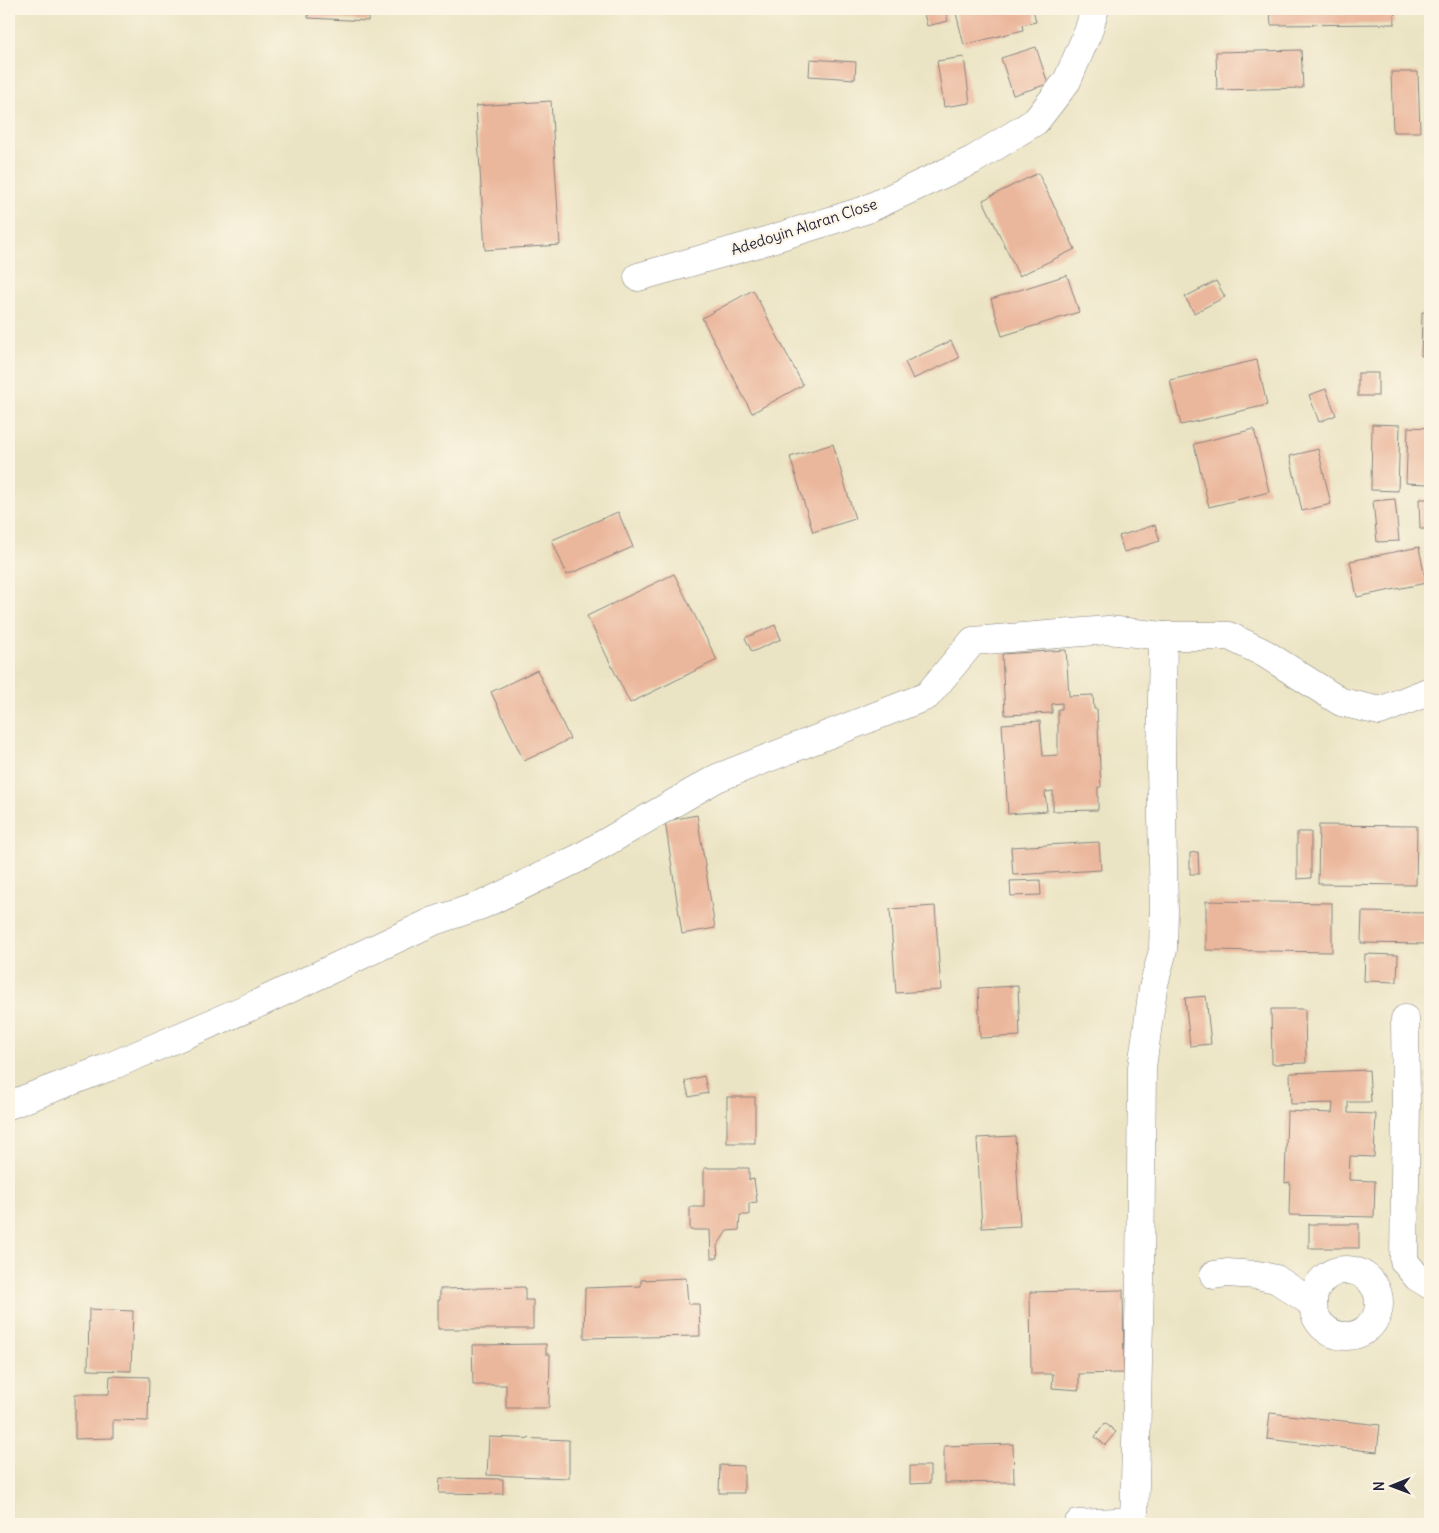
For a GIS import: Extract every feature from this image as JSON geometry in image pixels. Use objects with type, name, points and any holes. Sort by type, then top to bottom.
[{"type":"street","name":"Adedoyin Alaran Close","points":[[638,277],[759,243],[865,210],[973,160],[1036,121],[1067,81],[1088,32],[1095,9]]},
{"type":"street","points":[[9,1105],[109,1067],[257,1004],[434,921],[482,905],[579,858],[717,778],[927,696],[973,641],[1108,630],[1163,636],[1228,636],[1264,653],[1341,702],[1380,712],[1430,691]]},
{"type":"street","points":[[1078,1524],[1134,1523],[1140,1282],[1142,1067],[1153,988],[1163,950],[1161,766],[1163,636]]},
{"type":"street","points":[[1405,1019],[1404,1261],[1417,1277],[1430,1285]]},
{"type":"street","points":[[1375,1286],[1404,1261]]},
{"type":"street","points":[[1346,1269],[1362,1273],[1375,1286],[1380,1302],[1375,1319],[1363,1331],[1346,1336],[1330,1332],[1317,1320],[1312,1303],[1316,1286],[1329,1274],[1346,1269]]},
{"type":"street","points":[[1214,1275],[1227,1273],[1257,1275],[1276,1279],[1312,1303]]},
{"type":"building","points":[[309,9],[368,9],[368,21],[308,18]]},
{"type":"building","points":[[923,9],[945,9],[948,21],[927,26]]},
{"type":"building","points":[[955,9],[1033,9],[1036,22],[1022,25],[1023,30],[964,45]]},
{"type":"building","points":[[1270,9],[1394,9],[1395,24],[1271,25]]},
{"type":"building","points":[[1036,47],[1048,84],[1013,95],[1001,58]]},
{"type":"building","points":[[1301,50],[1303,88],[1217,90],[1216,52]]},
{"type":"building","points":[[964,57],[970,103],[944,107],[937,61]]},
{"type":"building","points":[[810,59],[856,62],[855,79],[809,76]]},
{"type":"building","points":[[1391,72],[1418,72],[1420,132],[1393,132]]},
{"type":"building","points":[[551,101],[560,245],[485,250],[476,106]]},
{"type":"building","points":[[1038,173],[1075,249],[1019,276],[983,200]]},
{"type":"building","points":[[1067,275],[1079,312],[1002,336],[991,299]]},
{"type":"building","points":[[1216,281],[1225,297],[1194,313],[1185,297]]},
{"type":"building","points":[[753,290],[803,385],[752,413],[702,318]]},
{"type":"building","points":[[1422,312],[1430,313],[1430,356],[1421,356]]},
{"type":"building","points":[[951,341],[959,358],[913,379],[905,362]]},
{"type":"building","points":[[1257,360],[1267,405],[1181,425],[1170,380]]},
{"type":"building","points":[[1358,373],[1378,373],[1378,396],[1358,396]]},
{"type":"building","points":[[1326,389],[1336,415],[1319,422],[1309,395]]},
{"type":"building","points":[[1372,424],[1400,425],[1398,491],[1371,490]]},
{"type":"building","points":[[1408,427],[1430,428],[1429,484],[1406,483]]},
{"type":"building","points":[[1254,429],[1269,492],[1209,507],[1194,444]]},
{"type":"building","points":[[833,444],[855,519],[813,532],[790,457]]},
{"type":"building","points":[[1318,449],[1331,504],[1302,511],[1290,456]]},
{"type":"building","points":[[1395,499],[1399,541],[1377,542],[1373,501]]},
{"type":"building","points":[[1419,499],[1430,499],[1430,529],[1420,529]]},
{"type":"building","points":[[618,512],[633,547],[567,575],[552,540]]},
{"type":"building","points":[[1155,525],[1160,541],[1124,552],[1119,536]]},
{"type":"building","points":[[1419,547],[1426,583],[1357,597],[1350,561]]},
{"type":"building","points":[[674,574],[717,660],[630,703],[587,616]]},
{"type":"building","points":[[775,625],[781,639],[752,652],[745,638]]},
{"type":"building","points":[[1066,650],[1069,696],[1093,695],[1094,709],[1097,709],[1101,787],[1098,787],[1098,810],[1053,811],[1053,791],[1045,792],[1047,811],[1008,814],[1002,724],[1040,721],[1043,756],[1058,755],[1058,709],[1062,709],[1062,703],[1052,704],[1052,713],[1005,715],[1002,654]]},
{"type":"building","points":[[537,670],[570,739],[524,761],[491,692]]},
{"type":"building","points":[[697,815],[715,928],[682,934],[665,821]]},
{"type":"building","points":[[1319,825],[1417,826],[1416,885],[1318,884]]},
{"type":"building","points":[[1297,832],[1311,832],[1311,878],[1297,879]]},
{"type":"building","points":[[1099,842],[1101,870],[1013,875],[1011,847]]},
{"type":"building","points":[[1198,852],[1199,874],[1190,874],[1190,853]]},
{"type":"building","points":[[1040,880],[1041,895],[1011,896],[1010,881]]},
{"type":"building","points":[[1206,901],[1332,903],[1332,952],[1206,950]]},
{"type":"building","points":[[935,906],[941,990],[896,993],[890,909]]},
{"type":"building","points":[[1362,912],[1430,913],[1430,944],[1361,943]]},
{"type":"building","points":[[1365,954],[1398,955],[1397,982],[1364,981]]},
{"type":"building","points":[[1018,986],[1020,1036],[980,1038],[978,988]]},
{"type":"building","points":[[1206,996],[1211,1044],[1190,1046],[1185,998]]},
{"type":"building","points":[[1271,1009],[1305,1009],[1306,1063],[1272,1064]]},
{"type":"building","points":[[1369,1070],[1371,1102],[1348,1102],[1348,1113],[1376,1114],[1374,1157],[1350,1156],[1349,1180],[1375,1181],[1374,1217],[1289,1215],[1290,1182],[1285,1183],[1287,1111],[1332,1113],[1333,1103],[1291,1104],[1290,1073]]},
{"type":"building","points":[[704,1076],[708,1093],[689,1097],[685,1081]]},
{"type":"building","points":[[727,1097],[755,1097],[755,1143],[727,1143]]},
{"type":"building","points":[[1015,1136],[1020,1226],[982,1228],[977,1138]]},
{"type":"building","points":[[704,1168],[749,1168],[749,1180],[754,1179],[757,1202],[749,1203],[749,1215],[740,1215],[739,1230],[727,1231],[717,1246],[718,1258],[711,1258],[710,1230],[690,1230],[690,1207],[704,1207]]},
{"type":"building","points":[[1309,1224],[1359,1224],[1359,1248],[1309,1248]]},
{"type":"building","points":[[686,1278],[688,1304],[699,1304],[700,1336],[584,1338],[585,1288],[641,1286],[641,1280]]},
{"type":"building","points":[[525,1287],[525,1300],[533,1300],[533,1329],[438,1329],[440,1289]]},
{"type":"building","points":[[1123,1290],[1124,1373],[1079,1374],[1079,1390],[1052,1388],[1053,1374],[1031,1374],[1030,1292]]},
{"type":"building","points":[[89,1309],[133,1311],[131,1371],[88,1370]]},
{"type":"building","points":[[546,1344],[546,1354],[550,1354],[549,1408],[506,1408],[506,1385],[473,1385],[472,1345]]},
{"type":"building","points":[[110,1376],[149,1377],[148,1421],[113,1420],[113,1438],[75,1439],[75,1394],[109,1394]]},
{"type":"building","points":[[1270,1413],[1380,1425],[1377,1452],[1267,1439]]},
{"type":"building","points":[[1105,1423],[1116,1432],[1105,1445],[1095,1437]]},
{"type":"building","points":[[489,1437],[569,1440],[569,1478],[487,1475]]},
{"type":"building","points":[[1013,1444],[1014,1482],[944,1483],[944,1446]]},
{"type":"building","points":[[720,1465],[744,1466],[744,1493],[719,1493]]},
{"type":"building","points":[[910,1466],[930,1466],[930,1483],[910,1484]]},
{"type":"building","points":[[440,1478],[503,1479],[503,1494],[439,1493]]}]
